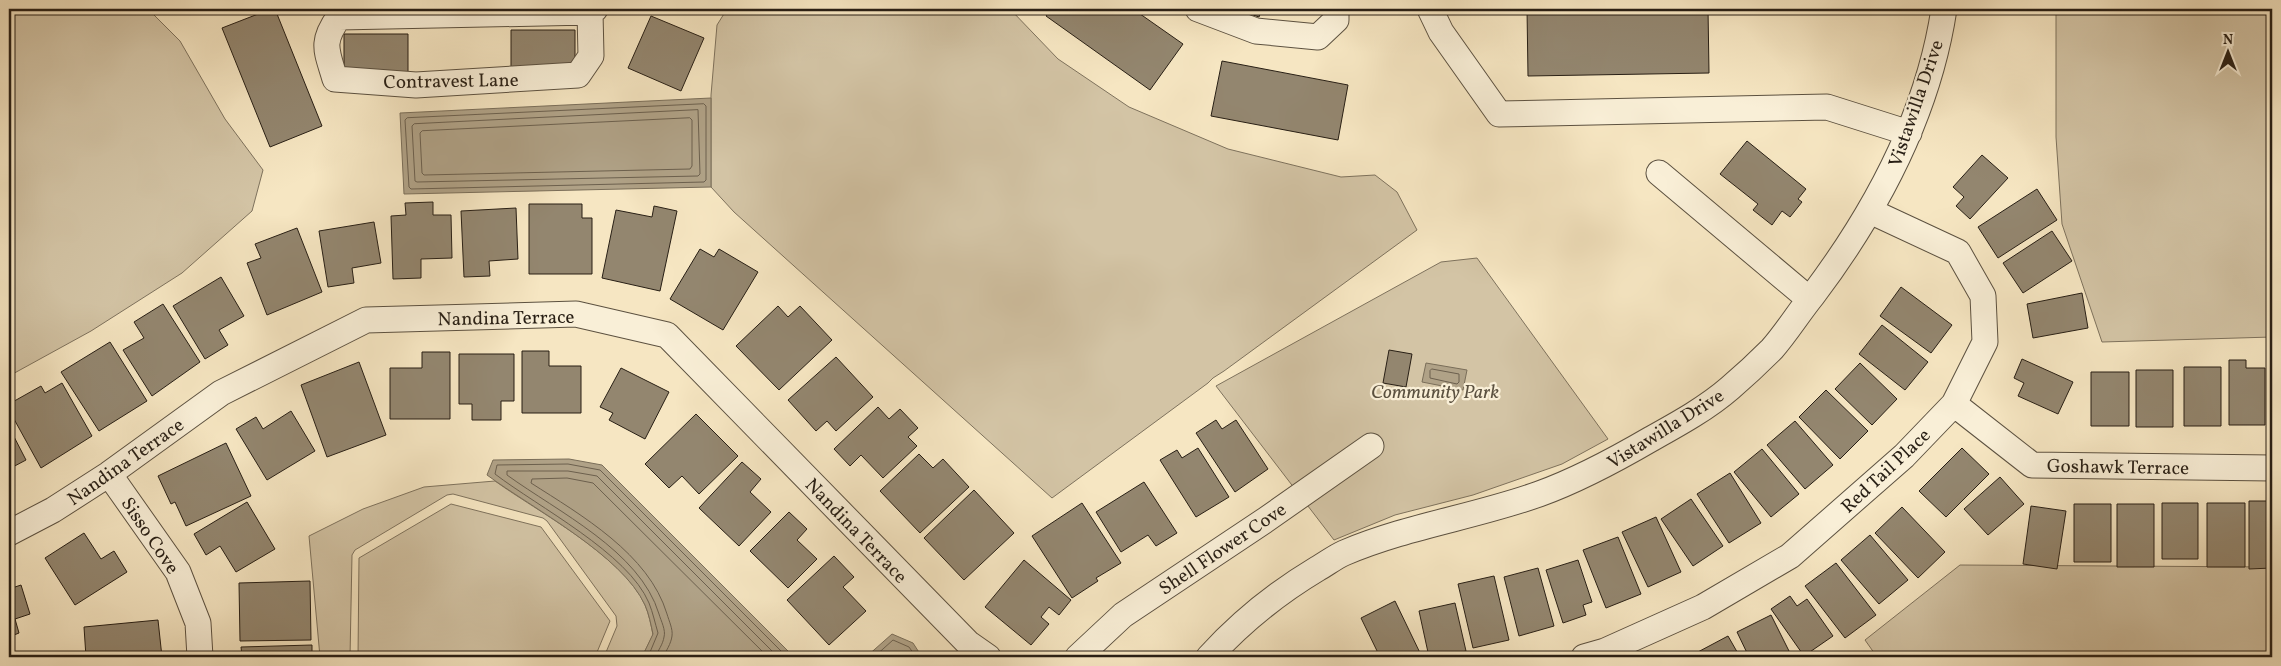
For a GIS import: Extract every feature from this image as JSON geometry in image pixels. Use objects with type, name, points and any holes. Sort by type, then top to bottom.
[{"type":"street","points":[[1198,9],[1256,31],[1318,37],[1336,20],[1336,9]]},
{"type":"street","points":[[1430,9],[1441,32],[1499,114],[1827,107],[1909,133]]},
{"type":"street","name":"Vistawilla Drive","points":[[1208,657],[1229,635],[1288,587],[1343,554],[1421,527],[1538,494],[1606,465],[1682,422],[1728,390],[1772,348],[1838,261],[1870,212],[1890,176],[1909,133],[1938,42],[1944,9]]},
{"type":"street","name":"Contravest Lane","points":[[593,10],[591,56],[578,75],[416,85],[335,79],[327,53],[328,33],[339,17],[593,10]]},
{"type":"street","points":[[1659,173],[1809,299]]},
{"type":"street","name":"Red Tail Place","points":[[1599,655],[1703,608],[1790,556],[1904,456],[1954,404],[1985,342],[1983,296],[1958,252],[1870,212]]},
{"type":"street","name":"Nandina Terrace","points":[[9,533],[53,510],[109,474],[221,393],[366,320],[576,314],[667,335],[968,643],[988,657]]},
{"type":"street","name":"Goshawk Terrace","points":[[1954,404],[2032,465],[2272,468]]},
{"type":"street","name":"Shell Flower Cove","points":[[1078,657],[1123,615],[1371,446]]},
{"type":"street","name":"Sisso Cove","points":[[109,474],[178,572],[198,623],[200,657]]},
{"type":"green space","points":[[9,9],[148,9],[180,41],[225,119],[263,170],[252,211],[182,273],[91,331],[9,376]]},
{"type":"green space","points":[[727,9],[1010,9],[1058,59],[1129,107],[1228,149],[1341,177],[1375,175],[1397,192],[1417,230],[1052,498],[734,212],[711,187],[711,95],[717,25]]},
{"type":"green space","points":[[2056,9],[2272,9],[2272,337],[2102,342],[2062,224],[2056,137]]},
{"type":"green space","name":"Community Park","points":[[1477,258],[1608,439],[1562,464],[1473,495],[1395,515],[1334,540],[1216,386],[1441,262]]},
{"type":"green space","points":[[495,481],[599,552],[634,587],[645,605],[653,635],[642,657],[604,657],[617,626],[616,616],[547,521],[543,518],[453,494],[447,495],[355,550],[352,555],[350,657],[320,657],[309,536],[363,509],[424,487]]},
{"type":"green space","points":[[451,504],[541,527],[610,621],[595,657],[358,657],[359,558]]},
{"type":"green space","points":[[1960,565],[2272,567],[2272,657],[1877,657],[1865,640]]},
{"type":"water","points":[[711,98],[711,187],[404,194],[400,113]]},
{"type":"water","points":[[1426,363],[1467,370],[1463,390],[1422,382]]},
{"type":"water","points":[[569,459],[602,465],[794,657],[642,657],[653,634],[645,605],[633,586],[617,568],[597,551],[487,475],[493,460]]},
{"type":"water","points":[[892,634],[913,643],[922,657],[866,657]]},
{"type":"building","points":[[275,9],[322,126],[270,147],[222,28]]},
{"type":"building","points":[[1051,9],[1133,9],[1183,44],[1150,90],[1046,16]]},
{"type":"building","points":[[1236,9],[1262,9],[1259,17]]},
{"type":"building","points":[[1527,9],[1708,9],[1709,73],[1528,76]]},
{"type":"building","points":[[651,16],[704,38],[681,91],[628,68]]},
{"type":"building","points":[[511,30],[575,30],[575,69],[511,69]]},
{"type":"building","points":[[344,34],[408,34],[408,73],[344,73]]},
{"type":"building","points":[[1222,61],[1348,85],[1338,140],[1211,116]]},
{"type":"building","points":[[1747,141],[1806,189],[1798,199],[1802,202],[1790,217],[1782,211],[1772,225],[1753,210],[1758,204],[1720,174]]},
{"type":"building","points":[[1982,155],[2008,178],[1970,219],[1956,206],[1964,197],[1953,187]]},
{"type":"building","points":[[2037,189],[2057,220],[1998,258],[1978,227]]},
{"type":"building","points":[[433,202],[433,215],[451,215],[452,258],[421,259],[421,278],[393,279],[391,216],[406,215],[405,203]]},
{"type":"building","points":[[529,204],[582,204],[582,218],[592,218],[592,274],[529,274]]},
{"type":"building","points":[[654,206],[677,211],[660,291],[602,278],[616,210],[652,217]]},
{"type":"building","points":[[516,208],[518,259],[489,261],[490,276],[464,277],[461,211]]},
{"type":"building","points":[[374,222],[381,263],[352,268],[354,283],[328,287],[319,231]]},
{"type":"building","points":[[297,228],[322,292],[267,315],[247,263],[261,258],[255,244]]},
{"type":"building","points":[[2052,231],[2072,261],[2023,293],[2003,263]]},
{"type":"building","points":[[700,249],[714,257],[719,249],[758,272],[723,330],[670,299]]},
{"type":"building","points":[[221,277],[244,316],[219,330],[228,345],[205,359],[173,306]]},
{"type":"building","points":[[1901,287],[1952,325],[1931,353],[1880,316]]},
{"type":"building","points":[[2082,293],[2088,328],[2033,338],[2027,304]]},
{"type":"building","points":[[163,304],[200,362],[152,396],[123,350],[144,338],[134,322]]},
{"type":"building","points":[[778,306],[788,317],[800,306],[832,340],[779,390],[736,346]]},
{"type":"building","points":[[1882,325],[1928,362],[1905,390],[1859,354]]},
{"type":"building","points":[[110,342],[147,401],[99,431],[61,372]]},
{"type":"building","points":[[1389,350],[1412,354],[1406,387],[1383,383]]},
{"type":"building","points":[[522,351],[549,351],[549,366],[581,366],[581,413],[522,413]]},
{"type":"building","points":[[422,352],[450,352],[450,419],[390,419],[390,368],[422,368]]},
{"type":"building","points":[[459,354],[514,354],[514,401],[501,401],[501,420],[472,420],[472,404],[459,404]]},
{"type":"building","points":[[836,357],[873,397],[836,431],[827,421],[816,431],[788,400]]},
{"type":"building","points":[[2022,359],[2073,382],[2058,414],[2018,396],[2024,383],[2014,378]]},
{"type":"building","points":[[2229,360],[2246,360],[2246,368],[2265,368],[2265,425],[2229,425]]},
{"type":"building","points":[[359,362],[386,435],[327,457],[301,385]]},
{"type":"building","points":[[1860,363],[1897,399],[1872,425],[1835,389]]},
{"type":"building","points":[[2184,367],[2221,367],[2221,426],[2184,426]]},
{"type":"building","points":[[621,368],[669,392],[645,439],[609,420],[613,413],[600,407]]},
{"type":"building","points":[[2136,370],[2173,370],[2173,427],[2136,427]]},
{"type":"building","points":[[2091,372],[2129,372],[2129,426],[2091,426]]},
{"type":"building","points":[[62,383],[92,436],[41,468],[9,410],[9,404],[41,386],[45,393]]},
{"type":"building","points":[[1826,390],[1868,431],[1840,459],[1799,417]]},
{"type":"building","points":[[878,407],[889,419],[900,409],[918,428],[908,437],[917,446],[883,478],[861,455],[850,466],[834,449]]},
{"type":"building","points":[[291,411],[315,451],[267,480],[236,429],[256,417],[263,429]]},
{"type":"building","points":[[696,414],[738,456],[699,494],[682,476],[669,488],[645,464]]},
{"type":"building","points":[[1216,420],[1222,429],[1236,420],[1268,469],[1235,492],[1196,433]]},
{"type":"building","points":[[1795,421],[1833,465],[1805,489],[1767,445]]},
{"type":"building","points":[[9,427],[26,460],[9,469]]},
{"type":"building","points":[[226,443],[251,496],[186,526],[175,502],[171,504],[158,476]]},
{"type":"building","points":[[1198,448],[1229,497],[1196,517],[1160,460],[1177,450],[1182,458]]},
{"type":"building","points":[[1962,448],[1989,474],[1946,517],[1919,491]]},
{"type":"building","points":[[1762,449],[1799,494],[1771,517],[1734,472]]},
{"type":"building","points":[[919,454],[933,468],[943,459],[969,487],[920,533],[880,491]]},
{"type":"building","points":[[742,462],[761,479],[750,492],[771,512],[739,546],[699,508]]},
{"type":"building","points":[[1730,473],[1761,523],[1729,543],[1697,494]]},
{"type":"building","points":[[2000,477],[2024,504],[1988,535],[1964,509]]},
{"type":"building","points":[[1144,482],[1177,533],[1156,546],[1148,535],[1121,552],[1096,512]]},
{"type":"building","points":[[974,490],[1014,533],[964,580],[924,538]]},
{"type":"building","points":[[1691,499],[1723,546],[1693,566],[1661,519]]},
{"type":"building","points":[[2249,501],[2272,501],[2272,568],[2249,569]]},
{"type":"building","points":[[247,502],[275,549],[236,572],[220,546],[206,555],[194,534]]},
{"type":"building","points":[[1082,503],[1121,563],[1096,578],[1098,581],[1072,598],[1032,536]]},
{"type":"building","points":[[2162,503],[2198,503],[2198,559],[2162,559]]},
{"type":"building","points":[[2207,503],[2245,503],[2245,567],[2207,567]]},
{"type":"building","points":[[2074,504],[2111,504],[2111,562],[2074,562]]},
{"type":"building","points":[[2117,504],[2154,504],[2154,567],[2117,567]]},
{"type":"building","points":[[2031,506],[2066,511],[2057,569],[2023,564]]},
{"type":"building","points":[[1902,507],[1945,552],[1918,578],[1875,533]]},
{"type":"building","points":[[789,512],[807,529],[797,540],[817,559],[788,588],[750,551]]},
{"type":"building","points":[[1656,517],[1681,572],[1648,587],[1622,532]]},
{"type":"building","points":[[84,533],[101,559],[114,551],[127,572],[75,605],[45,558]]},
{"type":"building","points":[[1870,535],[1908,580],[1879,604],[1841,560]]},
{"type":"building","points":[[1618,537],[1641,594],[1606,608],[1583,550]]},
{"type":"building","points":[[834,556],[854,577],[843,587],[866,611],[829,645],[787,600]]},
{"type":"building","points":[[1024,560],[1071,600],[1059,615],[1049,607],[1041,617],[1049,624],[1031,645],[985,607]]},
{"type":"building","points":[[1578,560],[1592,602],[1583,605],[1586,615],[1563,623],[1546,570]]},
{"type":"building","points":[[1836,563],[1876,615],[1845,638],[1805,586]]},
{"type":"building","points":[[1538,568],[1554,626],[1519,636],[1504,577]]},
{"type":"building","points":[[1494,576],[1509,640],[1473,648],[1458,584]]},
{"type":"building","points":[[310,581],[311,640],[240,641],[239,583]]},
{"type":"building","points":[[21,585],[30,614],[15,619],[19,633],[9,637],[9,589]]},
{"type":"building","points":[[1790,596],[1797,606],[1807,599],[1833,636],[1804,656],[1771,609]]},
{"type":"building","points":[[1395,601],[1422,657],[1380,657],[1361,618]]},
{"type":"building","points":[[1455,603],[1466,651],[1440,657],[1429,657],[1419,611]]},
{"type":"building","points":[[1771,615],[1792,657],[1749,657],[1737,632]]},
{"type":"building","points":[[158,620],[162,657],[86,657],[84,627]]},
{"type":"building","points":[[1728,636],[1740,657],[1699,657],[1696,653]]},
{"type":"building","points":[[312,645],[312,657],[242,657],[241,647]]}]
